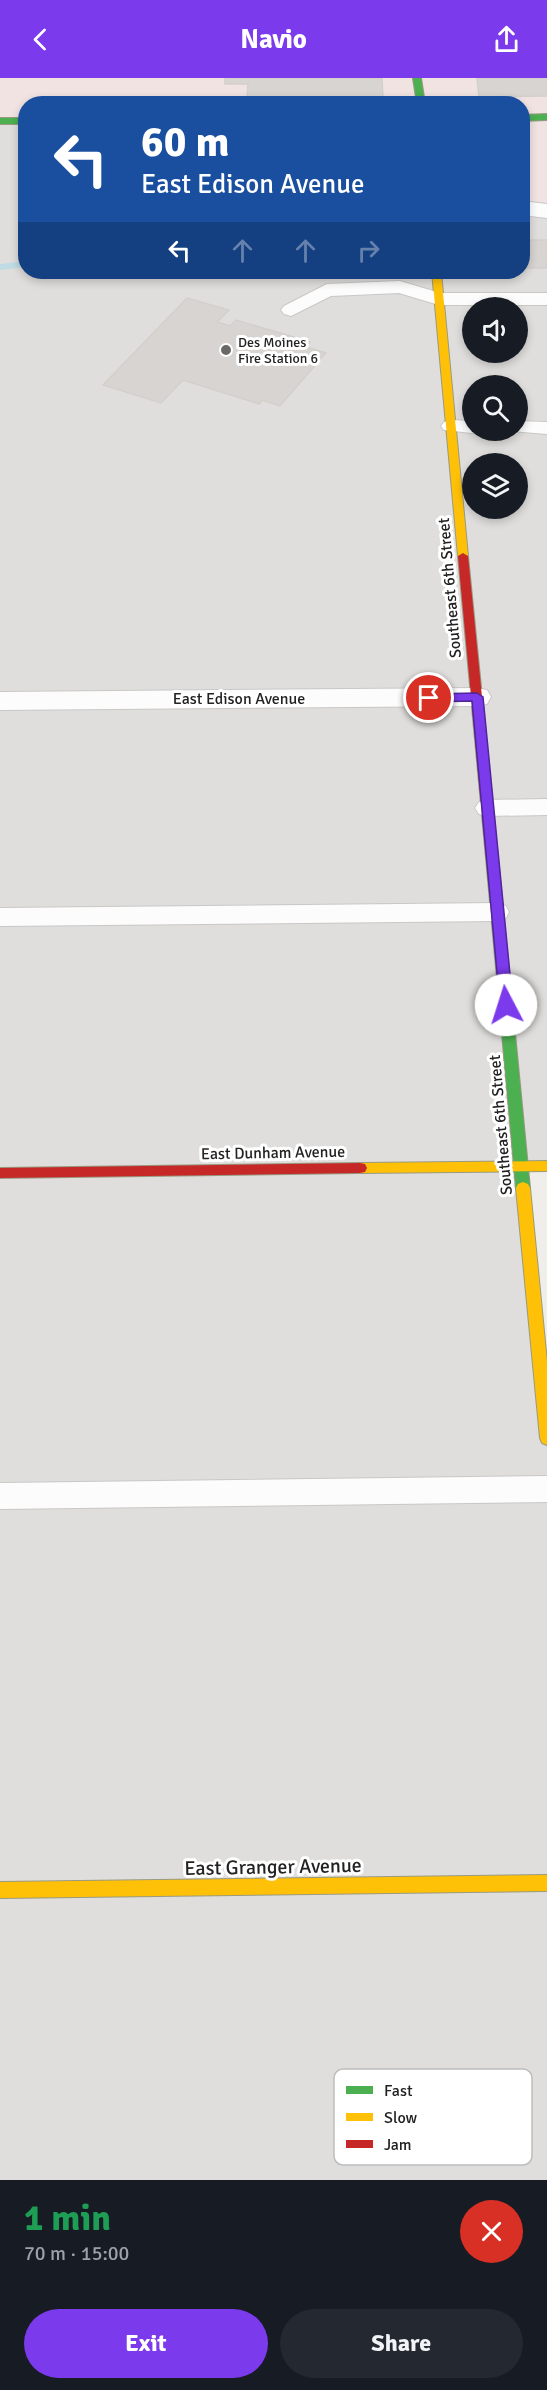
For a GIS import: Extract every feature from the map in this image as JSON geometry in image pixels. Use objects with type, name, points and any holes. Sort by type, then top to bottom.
[{"type":"main road","points":[[417,78],[420,96]]},
{"type":"main road","points":[[530,118],[547,117]]},
{"type":"main road","points":[[0,121],[18,121]]},
{"type":"main road","name":"Southeast 6th Street","points":[[437,279],[547,1438]]},
{"type":"main road","name":"East Dunham Avenue","points":[[0,1173],[547,1166]]},
{"type":"main road","name":"East Granger Avenue","points":[[0,1890],[547,1883]]},
{"type":"street","points":[[530,209],[547,211]]},
{"type":"street","name":"East Edison Avenue","points":[[0,701],[477,697]]},
{"type":"lane","points":[[291,310],[327,290],[400,287],[439,298],[547,299]]},
{"type":"lane","points":[[451,426],[462,427]]},
{"type":"lane","points":[[528,427],[547,428]]},
{"type":"lane","points":[[487,808],[547,807]]},
{"type":"lane","points":[[0,917],[497,912]]},
{"type":"lane","points":[[0,1496],[547,1489]]},
{"type":"shaded area","points":[[0,78],[547,78],[547,211],[530,209],[530,96],[18,96],[18,121],[0,121]]},
{"type":"shaded area","points":[[0,121],[18,121],[18,279],[530,279],[530,209],[547,211],[547,1166],[522,1166],[547,1438],[547,2180],[0,2180]]},
{"type":"building","points":[[225,78],[382,78],[383,96],[247,96],[248,84],[225,84]]},
{"type":"building","points":[[477,78],[547,78],[547,96],[479,96]]},
{"type":"building","points":[[530,240],[547,240],[547,268],[530,268]]},
{"type":"building","name":"Des Moines Fire Station 6","points":[[187,298],[229,310],[217,322],[230,326],[236,320],[310,342],[306,347],[326,353],[280,406],[262,400],[259,404],[183,380],[161,403],[103,385]]},
{"type":"waterway","points":[[0,267],[18,265]]},
{"type":"traffic: fast","points":[[417,78],[420,96]]},
{"type":"traffic: fast","points":[[530,118],[547,117]]},
{"type":"traffic: fast","points":[[0,121],[18,121]]},
{"type":"traffic: fast","points":[[492,858],[523,1188]]},
{"type":"traffic: slow","points":[[437,279],[463,556]]},
{"type":"traffic: slow","points":[[360,1168],[547,1166]]},
{"type":"traffic: slow","points":[[523,1188],[547,1438]]},
{"type":"traffic: slow","points":[[0,1890],[547,1883]]},
{"type":"traffic: jam","points":[[463,556],[492,858]]},
{"type":"traffic: jam","points":[[0,1173],[360,1168]]},
{"type":"place","name":"Des Moines Fire Station 6","points":[[226,350]]},
{"type":"route","points":[[429,698],[477,697],[506,1005]]}]
